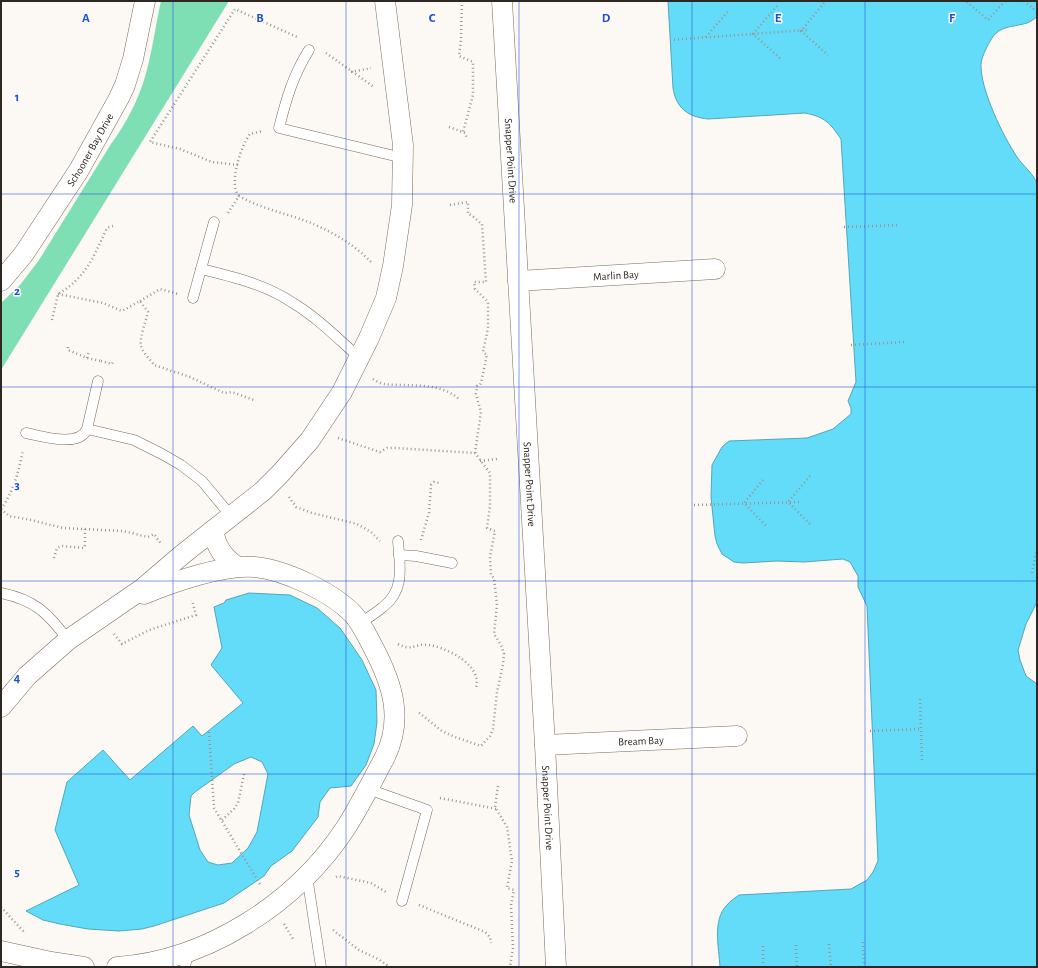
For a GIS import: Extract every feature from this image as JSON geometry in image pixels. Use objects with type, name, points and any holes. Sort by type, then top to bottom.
[{"type":"street","name":"Schooner Bay Drive","points":[[1,281],[23,255],[79,170],[111,116],[130,73],[145,1]]},
{"type":"street","points":[[116,608],[142,589],[174,561],[254,499],[275,479],[318,430],[357,365],[390,284],[402,204],[403,145],[385,1]]},
{"type":"street","name":"Snapper Point Drive","points":[[502,1],[545,745],[556,967]]},
{"type":"street","name":"Marlin Bay","points":[[518,281],[715,269]]},
{"type":"street","points":[[213,530],[221,553],[237,567]]},
{"type":"street","points":[[1,707],[23,681],[68,640],[91,623],[116,608],[155,589],[186,579],[237,567],[266,569],[298,579],[338,601],[352,613],[362,627],[384,670],[392,691],[394,706],[395,721],[392,739],[385,757],[345,829],[307,876],[284,897],[260,915],[222,936],[187,959],[117,967]]},
{"type":"street","name":"Bream Bay","points":[[545,745],[737,736]]},
{"type":"street","points":[[1,951],[51,962],[84,967]]},
{"type":"lane","points":[[309,50],[294,76],[286,99],[279,128],[403,158]]},
{"type":"lane","points":[[193,298],[214,222]]},
{"type":"lane","points":[[200,270],[246,281],[284,297],[320,322],[357,365]]},
{"type":"lane","points":[[26,433],[72,440],[82,436],[87,429],[98,381]]},
{"type":"lane","points":[[87,429],[129,439],[162,454],[181,465],[202,481],[231,516]]},
{"type":"lane","points":[[362,627],[385,606],[396,593],[400,580],[398,542]]},
{"type":"lane","points":[[399,554],[452,563]]},
{"type":"lane","points":[[1,593],[19,598],[41,609],[54,621],[68,640]]},
{"type":"lane","points":[[368,789],[427,810],[402,901]]},
{"type":"lane","points":[[307,876],[321,967]]},
{"type":"path","points":[[462,1],[459,56],[473,62],[473,95],[463,132]]},
{"type":"path","points":[[967,2],[988,20],[1005,1]]},
{"type":"path","points":[[1024,1],[1037,12]]},
{"type":"path","points":[[801,31],[824,3]]},
{"type":"path","points":[[753,34],[777,6]]},
{"type":"path","points":[[238,165],[212,162],[180,149],[150,142],[235,9],[300,38]]},
{"type":"path","points":[[706,37],[729,10]]},
{"type":"path","points":[[670,40],[807,30]]},
{"type":"path","points":[[801,31],[828,55]]},
{"type":"path","points":[[753,34],[781,59]]},
{"type":"path","points":[[324,52],[378,90]]},
{"type":"path","points":[[279,128],[250,134],[242,148],[238,165],[235,189],[239,196],[308,221],[344,240],[367,259],[390,284]]},
{"type":"path","points":[[449,128],[463,132],[467,135],[467,138]]},
{"type":"path","points":[[209,238],[239,196]]},
{"type":"path","points":[[392,691],[436,726],[455,737],[481,746],[491,733],[504,654],[501,645],[494,634],[497,605],[494,578],[491,575],[490,557],[495,531],[487,528],[490,506],[490,473],[475,453],[481,412],[476,394],[477,386],[481,383],[487,355],[483,352],[488,328],[488,302],[475,289],[474,282],[486,282],[482,224],[468,214],[468,202],[450,205]]},
{"type":"path","points":[[844,227],[899,225]]},
{"type":"path","points":[[52,320],[58,294],[69,288],[85,272],[107,228],[113,226]]},
{"type":"path","points":[[58,294],[103,303],[122,311],[160,289],[193,298]]},
{"type":"path","points":[[140,301],[148,312],[140,341],[141,348],[154,365],[190,377],[224,392],[232,392],[254,400]]},
{"type":"path","points":[[852,345],[904,342]]},
{"type":"path","points":[[68,347],[68,350],[87,358],[101,361]]},
{"type":"path","points":[[87,358],[89,351]]},
{"type":"path","points":[[357,365],[383,384],[416,385],[438,389],[455,395],[460,400]]},
{"type":"path","points":[[318,430],[328,435],[380,452],[387,448],[394,448],[475,453]]},
{"type":"path","points":[[26,433],[20,464],[11,494],[1,509],[9,516],[63,528],[123,531],[148,537],[154,534],[174,561]]},
{"type":"path","points":[[480,461],[498,459]]},
{"type":"path","points":[[788,502],[810,476]]},
{"type":"path","points":[[275,479],[296,507],[312,513],[357,524],[372,532],[383,544]]},
{"type":"path","points":[[744,503],[764,480]]},
{"type":"path","points":[[416,556],[429,513],[431,485],[434,482],[440,483]]},
{"type":"path","points":[[788,502],[811,525]]},
{"type":"path","points":[[694,504],[801,502]]},
{"type":"path","points":[[744,503],[767,527]]},
{"type":"path","points":[[54,558],[56,548],[62,546],[84,548],[85,529]]},
{"type":"path","points":[[1032,573],[1036,560],[1037,549]]},
{"type":"path","points":[[109,632],[115,635],[122,644],[149,630],[196,615],[191,595],[194,592],[186,579]]},
{"type":"path","points":[[362,627],[406,648],[427,644],[446,650],[462,660],[471,668],[477,679],[476,688]]},
{"type":"path","points":[[920,699],[922,761]]},
{"type":"path","points":[[870,730],[921,729]]},
{"type":"path","points":[[209,732],[214,808],[261,886]]},
{"type":"path","points":[[222,820],[238,803],[244,774]]},
{"type":"path","points":[[498,786],[496,807],[507,827],[512,861],[507,888],[514,890],[510,905],[513,948],[510,967]]},
{"type":"path","points":[[434,796],[481,807],[497,809]]},
{"type":"path","points":[[315,928],[327,928],[333,930],[359,950],[378,959],[390,967]]},
{"type":"path","points":[[863,942],[864,967]]},
{"type":"path","points":[[829,944],[831,967]]},
{"type":"path","points":[[796,945],[797,967]]},
{"type":"path","points":[[763,946],[763,967]]},
{"type":"green space","points":[[161,1],[229,1],[1,370],[1,303],[20,285],[39,260],[130,114],[138,97],[147,70]]},
{"type":"water","points":[[668,1],[1037,1],[1037,17],[1028,23],[1006,28],[995,34],[986,48],[981,64],[984,86],[999,125],[1017,157],[1036,180],[1037,184],[1037,602],[1026,624],[1018,650],[1026,676],[1037,684],[1037,967],[720,967],[718,943],[719,918],[722,911],[728,904],[739,895],[851,889],[867,880],[878,861],[867,606],[858,587],[858,576],[850,562],[843,559],[804,562],[734,562],[722,554],[717,544],[711,497],[712,465],[722,447],[729,441],[807,438],[833,429],[851,414],[851,408],[848,401],[856,382],[841,139],[834,129],[818,116],[805,113],[708,119],[689,114],[680,106],[673,88]]},
{"type":"water","points":[[249,593],[290,595],[317,608],[340,628],[362,660],[376,690],[377,722],[374,744],[366,765],[351,786],[330,788],[320,802],[318,817],[292,851],[271,866],[264,876],[224,903],[154,926],[142,929],[119,931],[88,929],[60,924],[43,920],[26,911],[79,885],[55,830],[67,782],[103,750],[130,780],[193,726],[202,736],[243,703],[211,665],[222,648],[214,607],[224,603],[226,600]],"holes":[[[251,757],[262,762],[268,774],[257,832],[248,848],[232,863],[218,865],[208,862],[200,850],[189,815],[191,796],[234,764]]]}]
